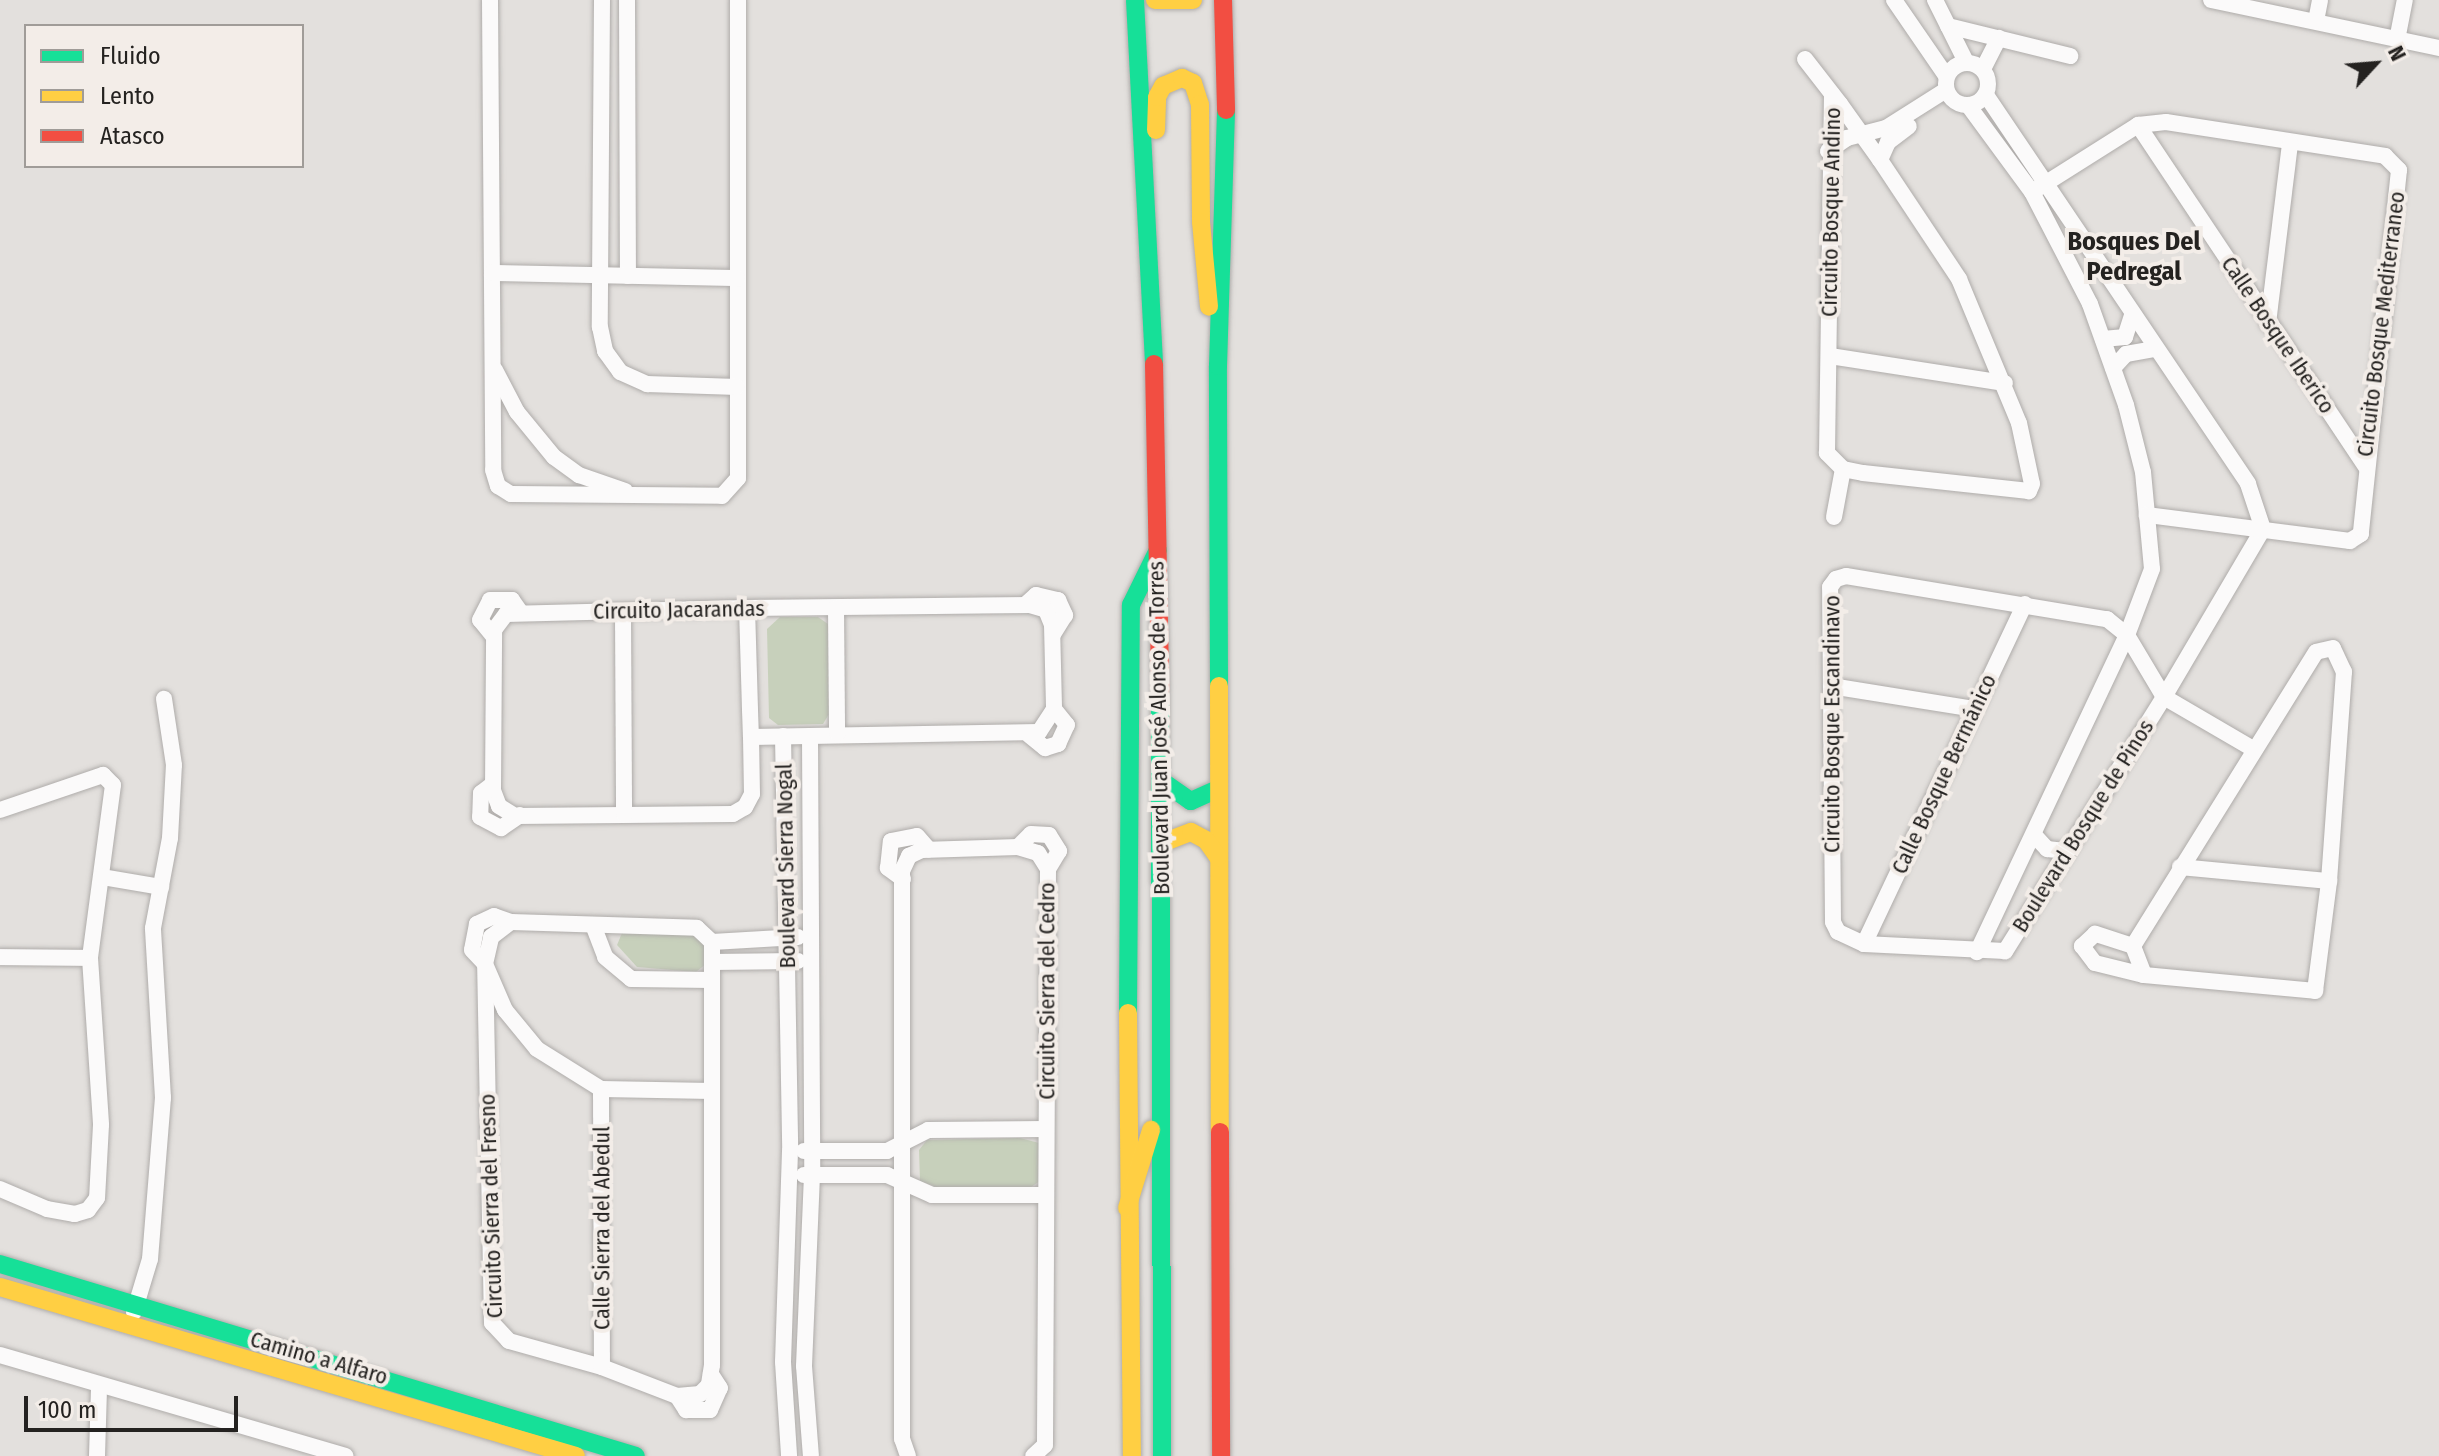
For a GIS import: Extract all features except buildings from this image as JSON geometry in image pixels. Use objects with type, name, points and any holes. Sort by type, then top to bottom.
[{"type":"main road","name":"Boulevard Juan José Alonso de Torres","points":[[1135,0],[1158,550],[1162,843],[1157,1116],[1162,1456]]},
{"type":"main road","points":[[1155,0],[1193,0]]},
{"type":"main road","points":[[1221,1456],[1218,366],[1228,175],[1223,0]]},
{"type":"main road","points":[[1148,268],[1157,97],[1163,86],[1182,78],[1198,90],[1200,104],[1204,273],[1218,366]]},
{"type":"main road","points":[[1132,1456],[1127,1208],[1131,605],[1158,550]]},
{"type":"main road","points":[[1162,781],[1191,801],[1218,789]]},
{"type":"main road","points":[[1162,843],[1191,832],[1206,840],[1218,857]]},
{"type":"main road","points":[[1127,1208],[1157,1116]]},
{"type":"main road","name":"Camino a Alfaro","points":[[0,1264],[636,1456]]},
{"type":"main road","name":"Camino a Alfaro","points":[[0,1287],[576,1456]]},
{"type":"street","points":[[490,0],[493,470],[498,486],[511,494],[638,496],[722,496],[738,478],[738,0]]},
{"type":"street","points":[[602,0],[603,275],[600,327],[605,351],[620,372],[647,384],[737,387]]},
{"type":"street","points":[[627,0],[628,276]]},
{"type":"street","points":[[1935,0],[1966,62],[1983,69]]},
{"type":"street","points":[[2211,0],[2398,35],[2439,48]]},
{"type":"street","points":[[2316,21],[2320,0]]},
{"type":"street","points":[[2398,35],[2405,0]]},
{"type":"street","name":"Boulevard Bosque de Pinos","points":[[1897,1],[1953,93],[2039,188],[2132,316],[2248,484],[2263,529],[2164,697],[2005,951],[1977,952],[2035,836],[2150,583],[2143,472],[2113,368],[2039,188],[1986,95]]},
{"type":"street","points":[[1948,26],[2070,56]]},
{"type":"street","points":[[1953,93],[1986,95],[1983,69],[1999,38]]},
{"type":"street","points":[[1805,59],[1832,94]]},
{"type":"street","points":[[1880,160],[1896,133],[1953,93],[1966,62]]},
{"type":"street","name":"Circuito Bosque Andino","points":[[1832,94],[1860,134],[1886,128],[1953,93]]},
{"type":"street","name":"Circuito Bosque Andino","points":[[1832,94],[1828,151],[1830,356],[1827,453],[1843,469]]},
{"type":"street","name":"Circuito Bosque Mediterraneo","points":[[2138,125],[2166,122],[2385,156],[2399,170],[2357,539],[2263,529]]},
{"type":"street","points":[[2039,188],[2138,125]]},
{"type":"street","name":"Calle Bosque Iberico","points":[[2138,125],[2365,466]]},
{"type":"street","points":[[1828,151],[1860,134],[1959,279],[2005,383],[2019,423],[2032,484],[2029,491],[1843,469],[1834,517]]},
{"type":"street","points":[[2268,323],[2290,143]]},
{"type":"street","points":[[492,273],[737,278]]},
{"type":"street","points":[[2103,339],[2125,337],[2132,316]]},
{"type":"street","points":[[2113,368],[2126,354],[2154,349]]},
{"type":"street","points":[[1830,356],[2005,383]]},
{"type":"street","points":[[493,366],[517,412],[554,457],[579,475],[638,496]]},
{"type":"street","points":[[2147,515],[2263,529]]},
{"type":"street","name":"Circuito Bosque Escandinavo","points":[[1864,944],[1838,932],[1833,922],[1830,587],[1836,579],[1846,576],[2107,619],[2127,635]]},
{"type":"street","name":"Calle Bosque Bermánico","points":[[1864,944],[2025,604]]},
{"type":"street","name":"Circuito Jacarandas","points":[[751,737],[752,794],[740,811],[520,815],[499,806],[493,784],[494,637],[500,618],[521,613],[747,608],[1025,605],[1046,610],[1053,634],[1054,709],[1046,727],[1029,735],[837,733],[810,736]]},
{"type":"street","points":[[747,608],[751,737],[783,736]]},
{"type":"street","points":[[836,608],[837,733]]},
{"type":"street","points":[[623,612],[624,814]]},
{"type":"street","points":[[2127,635],[2164,697],[2253,749]]},
{"type":"street","points":[[2333,648],[2344,672],[2329,881],[2315,991],[2144,975],[2095,963],[2082,946],[2095,934],[2133,946],[2316,652],[2333,648]]},
{"type":"street","points":[[1831,686],[1975,709]]},
{"type":"street","points":[[129,1323],[150,1259],[163,1098],[153,928],[161,887],[174,765],[164,699]]},
{"type":"street","name":"Boulevard Sierra Nogal","points":[[789,1456],[783,1362],[790,1151],[783,736],[810,736],[812,1175],[804,1366],[811,1456]]},
{"type":"street","points":[[0,810],[75,783],[110,777],[102,877],[90,958],[101,1125],[97,1198],[88,1210],[75,1214],[47,1209],[0,1189]]},
{"type":"street","points":[[785,798],[810,798]]},
{"type":"street","name":"Circuito Sierra del Cedro","points":[[903,879],[888,868],[891,841],[908,834],[929,850],[1018,847],[1041,856],[1048,869],[1045,1445],[1038,1455]]},
{"type":"street","points":[[785,835],[810,835]]},
{"type":"street","points":[[2035,836],[2047,849],[2065,851]]},
{"type":"street","points":[[908,1456],[902,1439],[903,879],[909,856],[929,850]]},
{"type":"street","points":[[2180,867],[2329,881]]},
{"type":"street","points":[[102,877],[161,887]]},
{"type":"street","name":"Circuito Sierra del Fresno","points":[[712,942],[711,1374],[700,1394],[677,1396],[602,1367],[509,1341],[492,1323],[485,964],[491,937],[511,922],[697,928],[712,942],[811,936]]},
{"type":"street","points":[[593,925],[605,957],[631,979],[712,980]]},
{"type":"street","points":[[1864,944],[1977,952]]},
{"type":"street","points":[[2133,946],[2144,975]]},
{"type":"street","points":[[0,957],[90,958]]},
{"type":"street","points":[[712,962],[811,962]]},
{"type":"street","points":[[485,964],[520,1031],[557,1065],[601,1089],[712,1091]]},
{"type":"street","name":"Calle Sierra del Abedul","points":[[601,1089],[602,1367]]},
{"type":"street","points":[[790,1151],[887,1151],[928,1130],[1046,1129]]},
{"type":"street","points":[[789,1175],[887,1175],[932,1195],[1046,1195]]},
{"type":"street","points":[[0,1355],[99,1388],[346,1456]]},
{"type":"street","points":[[97,1456],[99,1388]]},
{"type":"green space","points":[[780,617],[818,617],[828,624],[829,714],[823,724],[778,725],[769,718],[767,629]]},
{"type":"green space","points":[[697,932],[704,938],[706,964],[696,972],[637,967],[617,945],[622,933]]},
{"type":"green space","points":[[1020,1138],[1039,1143],[1040,1181],[1031,1187],[939,1188],[920,1181],[919,1150],[927,1140]]},
{"type":"traffic: fast","points":[[1135,0],[1154,364]]},
{"type":"traffic: fast","points":[[1219,686],[1218,366],[1226,110]]},
{"type":"traffic: fast","points":[[1128,1013],[1131,605],[1158,550]]},
{"type":"traffic: fast","points":[[1160,690],[1162,1456]]},
{"type":"traffic: fast","points":[[1162,781],[1191,801],[1218,789]]},
{"type":"traffic: fast","points":[[0,1264],[636,1456]]},
{"type":"traffic: slow","points":[[1155,0],[1193,0]]},
{"type":"traffic: slow","points":[[1156,130],[1157,97],[1163,86],[1182,78],[1193,83],[1200,104],[1201,222],[1209,307]]},
{"type":"traffic: slow","points":[[1219,686],[1220,1132]]},
{"type":"traffic: slow","points":[[1162,843],[1191,832],[1206,840],[1218,857]]},
{"type":"traffic: slow","points":[[1128,1013],[1132,1456]]},
{"type":"traffic: slow","points":[[1127,1208],[1151,1130]]},
{"type":"traffic: slow","points":[[0,1287],[576,1456]]},
{"type":"traffic: jam","points":[[1223,0],[1226,110]]},
{"type":"traffic: jam","points":[[1154,364],[1160,690]]},
{"type":"traffic: jam","points":[[1220,1132],[1221,1456]]},
{"type":"district","name":"Bosques Del Pedregal","points":[[2134,257]]}]
